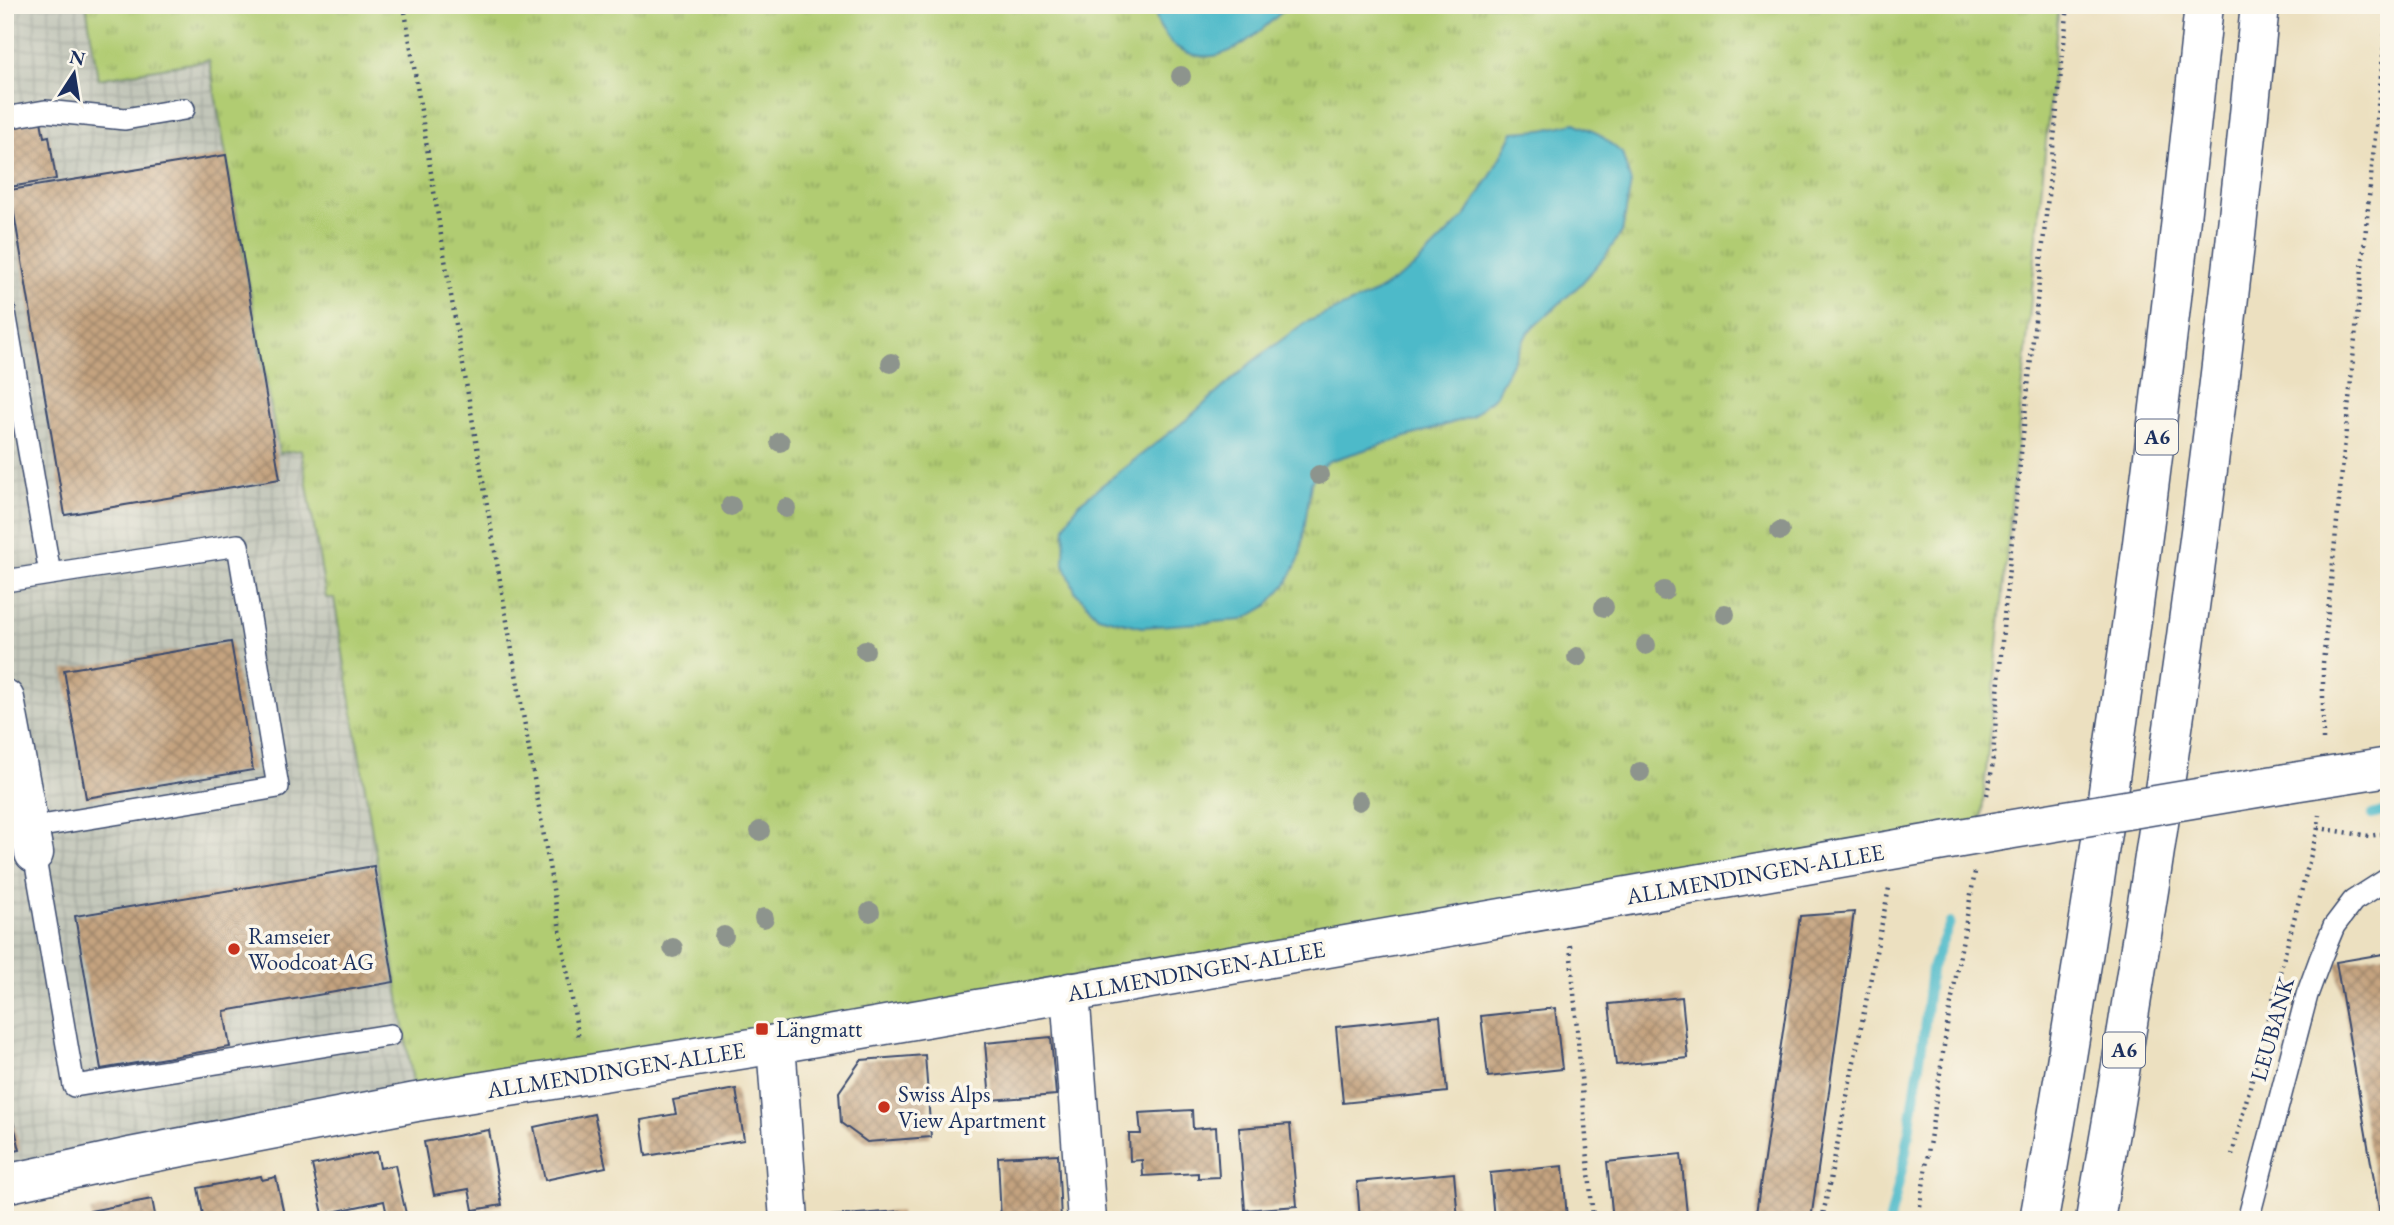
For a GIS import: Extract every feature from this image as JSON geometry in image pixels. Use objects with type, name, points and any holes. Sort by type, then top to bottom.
[{"type":"main road","name":"A6","points":[[2039,1220],[2126,675],[2170,328],[2204,5]]},
{"type":"main road","name":"A6","points":[[2095,1220],[2151,880],[2182,669],[2223,347],[2260,5]]},
{"type":"main road","points":[[5,699],[31,840]]},
{"type":"main road","name":"ALLMENDINGEN-ALLEE","points":[[5,1184],[416,1102],[776,1044],[1991,833],[2389,768]]},
{"type":"main road","points":[[1070,992],[1087,1220]]},
{"type":"main road","points":[[776,1044],[789,1220]]},
{"type":"lane","points":[[5,118],[45,111],[125,119],[184,109]]},
{"type":"lane","points":[[5,313],[50,574]]},
{"type":"lane","points":[[5,581],[238,545],[278,788],[31,840],[74,1086],[390,1035]]},
{"type":"lane","name":"LEUBANK","points":[[2248,1220],[2307,995],[2321,957],[2334,926],[2353,901],[2389,878]]},
{"type":"path","points":[[404,5],[447,272],[585,1075]]},
{"type":"path","points":[[1918,1220],[1947,1026],[1991,833],[1992,769],[2004,616],[2068,5]]},
{"type":"path","points":[[2231,1158],[2318,828],[2305,780],[2323,663],[2388,5]]},
{"type":"path","points":[[2318,828],[2369,836],[2389,833]]},
{"type":"path","points":[[1822,1220],[1897,850]]},
{"type":"path","points":[[1566,906],[1593,1220]]},
{"type":"shaded area","points":[[5,5],[86,5],[98,79],[209,60],[279,452],[301,449],[326,598],[334,597],[416,1102],[5,1184]]},
{"type":"green space","points":[[86,5],[2059,5],[1980,835],[416,1102],[334,598],[326,598],[301,450],[279,453],[209,60],[98,79]]},
{"type":"water","points":[[1156,5],[1290,5],[1242,44],[1215,56],[1201,56],[1186,52],[1171,42],[1158,24]]},
{"type":"water","points":[[1575,123],[1599,134],[1622,153],[1631,183],[1622,232],[1581,284],[1528,332],[1495,396],[1471,417],[1329,461],[1318,470],[1311,483],[1300,557],[1287,583],[1267,606],[1242,620],[1142,627],[1098,616],[1076,593],[1064,564],[1065,526],[1078,504],[1304,323],[1375,293],[1413,268],[1466,215],[1513,132],[1543,130]]},
{"type":"building","points":[[41,121],[44,137],[49,136],[56,179],[10,187],[5,160],[5,143],[11,143],[8,126]]},
{"type":"building","points":[[226,155],[280,479],[65,515],[10,190]]},
{"type":"building","points":[[231,642],[253,770],[86,798],[64,670]]},
{"type":"building","name":"Ramseier Woodcoat AG","points":[[374,866],[394,982],[224,1011],[230,1047],[101,1069],[75,916]]},
{"type":"building","points":[[1854,912],[1811,1220],[1755,1220],[1800,916]]},
{"type":"building","points":[[2389,953],[2389,1220],[2381,1220],[2336,962]]},
{"type":"building","points":[[1682,997],[1688,1058],[1616,1065],[1609,1004]]},
{"type":"building","points":[[1555,1008],[1562,1069],[1488,1077],[1481,1016]]},
{"type":"building","points":[[1440,1016],[1447,1092],[1343,1103],[1336,1027]]},
{"type":"building","points":[[1051,1037],[1056,1095],[990,1100],[985,1043]]},
{"type":"building","name":"Swiss Alps View Apartment","points":[[925,1055],[931,1137],[867,1142],[841,1123],[839,1092],[861,1060]]},
{"type":"building","points":[[5,1089],[20,1150],[5,1153]]},
{"type":"building","points":[[736,1089],[744,1140],[646,1156],[641,1120],[676,1114],[673,1100]]},
{"type":"building","points":[[1192,1110],[1193,1129],[1216,1127],[1219,1177],[1198,1178],[1198,1173],[1143,1176],[1142,1160],[1130,1161],[1129,1134],[1141,1134],[1139,1113]]},
{"type":"building","points":[[594,1114],[606,1167],[545,1180],[534,1127]]},
{"type":"building","points":[[1290,1124],[1297,1206],[1245,1210],[1239,1128]]},
{"type":"building","points":[[489,1130],[502,1205],[473,1210],[469,1189],[434,1195],[424,1142]]},
{"type":"building","points":[[377,1152],[380,1168],[395,1165],[407,1218],[388,1220],[384,1201],[323,1214],[312,1165]]},
{"type":"building","points":[[1058,1154],[1061,1220],[1001,1220],[998,1157]]},
{"type":"building","points":[[1681,1154],[1687,1214],[1613,1220],[1607,1162]]},
{"type":"building","points":[[1563,1166],[1567,1220],[1494,1220],[1490,1173]]},
{"type":"building","points":[[1454,1173],[1458,1220],[1360,1220],[1357,1182]]},
{"type":"building","points":[[261,1176],[262,1180],[276,1177],[285,1219],[204,1220],[198,1188]]},
{"type":"building","points":[[152,1199],[156,1220],[92,1220],[90,1211]]},
{"type":"building","points":[[900,1211],[901,1220],[814,1220],[814,1217]]},
{"type":"waterway","points":[[2372,815],[2389,810]]},
{"type":"waterway","points":[[1890,1220],[1906,1152],[1931,970],[1950,923]]},
{"type":"place","name":"Ramseier Woodcoat AG","points":[[234,949]]},
{"type":"place","name":"Längmatt","points":[[762,1029]]},
{"type":"place","name":"Swiss Alps View Apartment","points":[[884,1107]]}]
